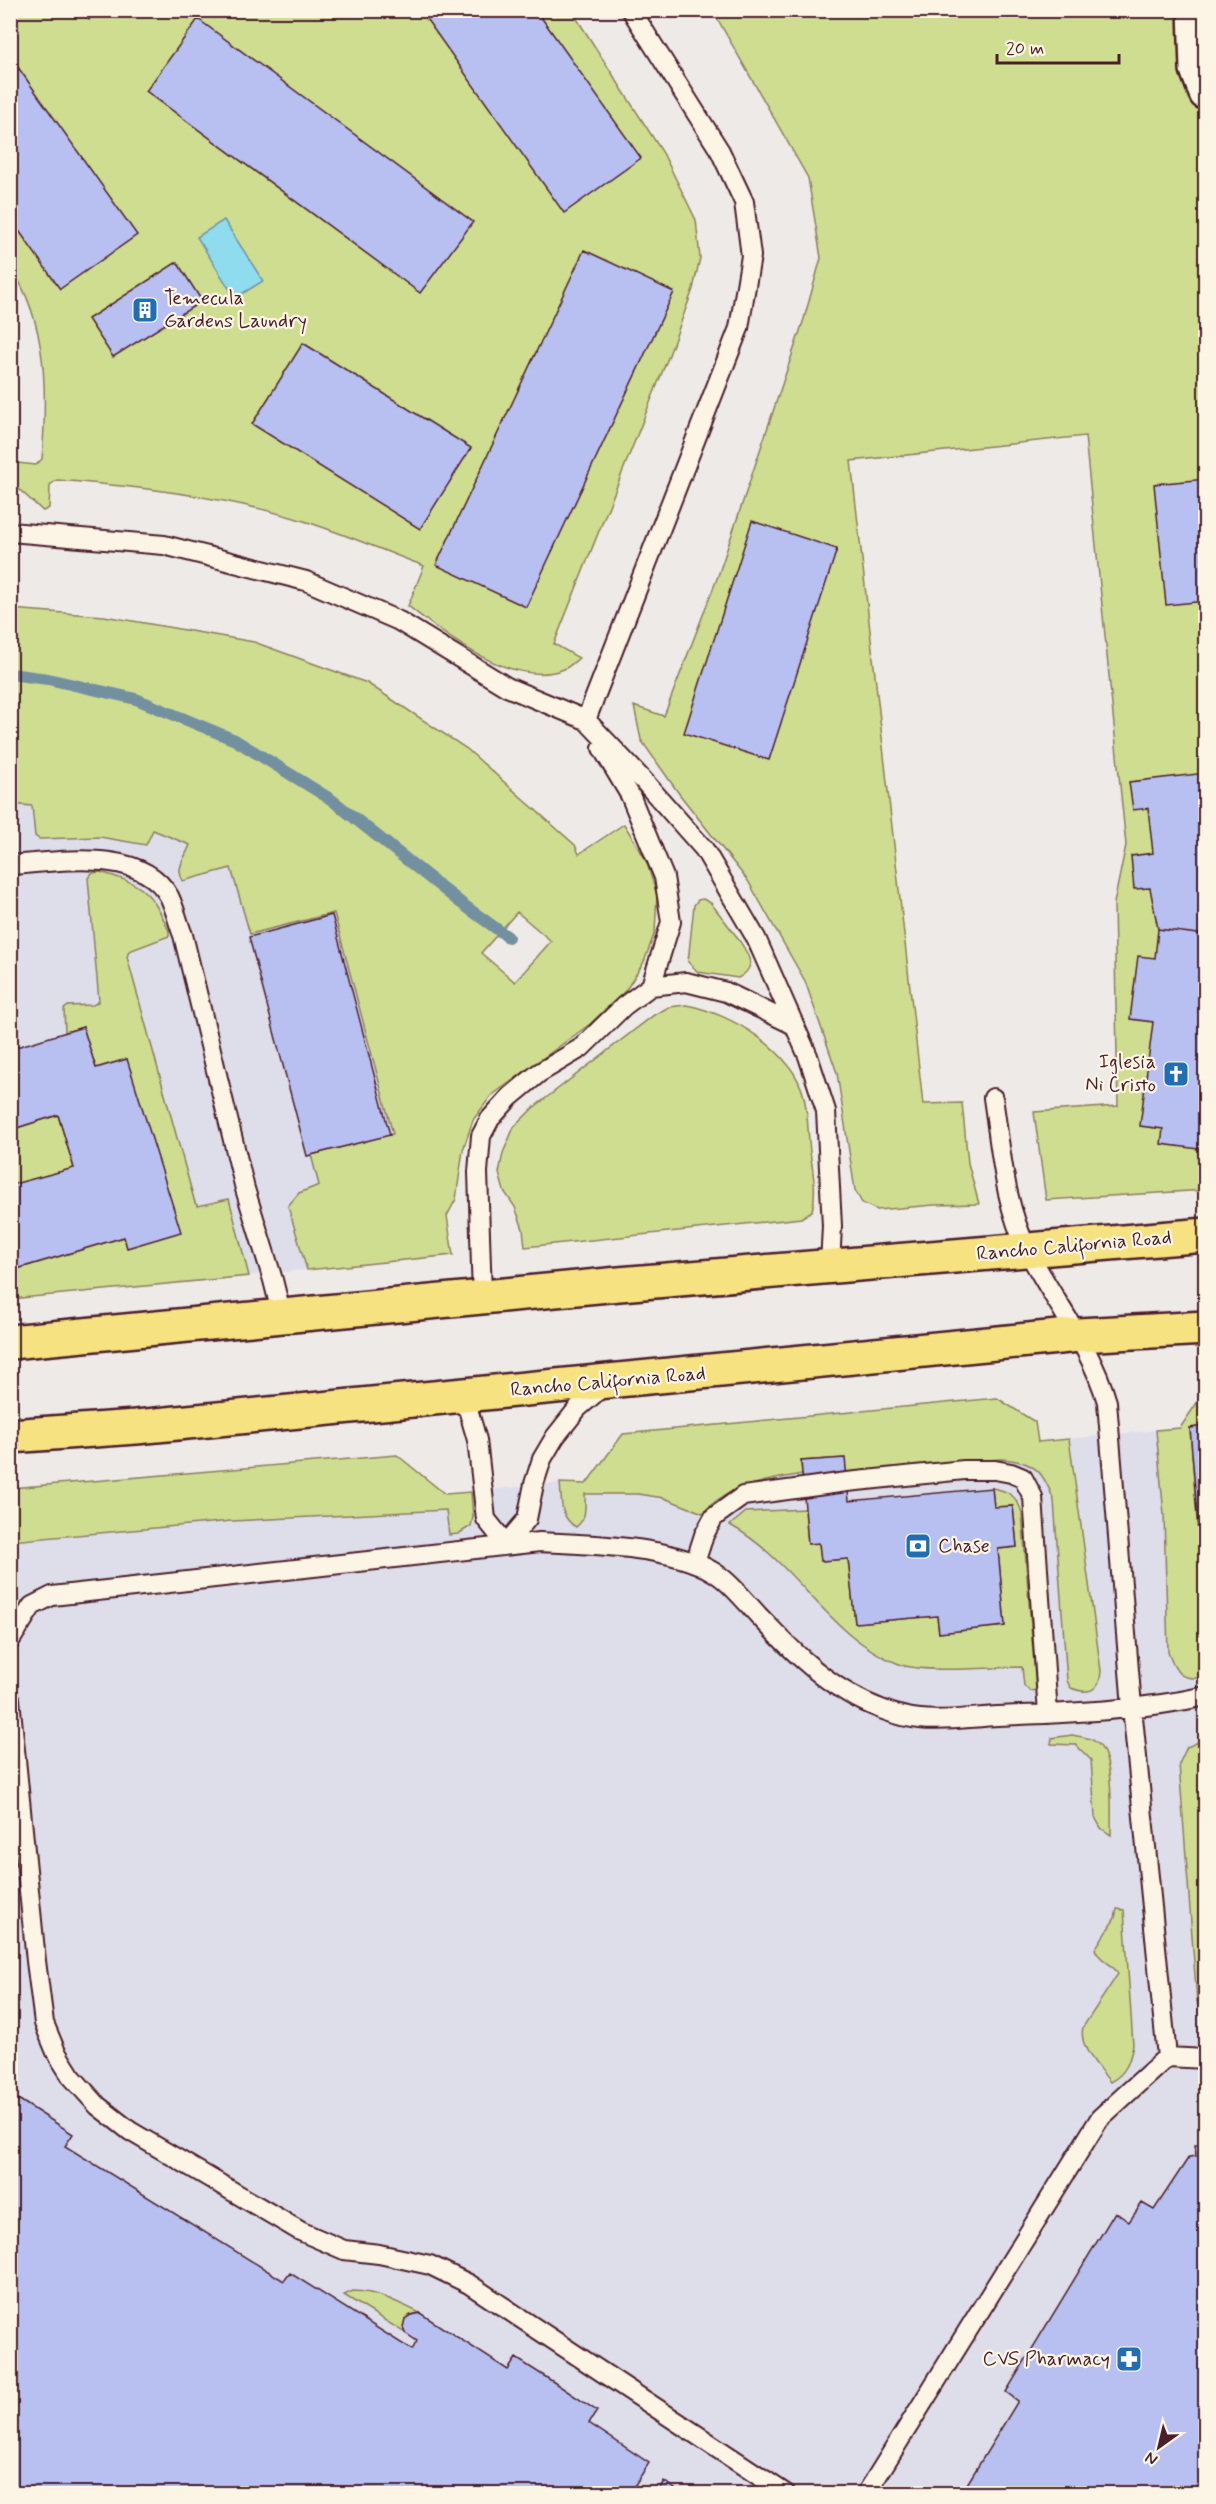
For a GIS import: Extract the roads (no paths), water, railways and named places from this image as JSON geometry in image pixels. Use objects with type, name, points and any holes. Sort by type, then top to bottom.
[{"type":"main road","name":"Rancho California Road","points":[[10,1342],[482,1297],[1206,1235]]},
{"type":"main road","name":"Rancho California Road","points":[[10,1436],[136,1427],[1078,1335],[1206,1328]]},
{"type":"street","points":[[1195,10],[1197,69],[1206,93]]},
{"type":"lane","points":[[586,720],[739,328],[751,256],[744,202],[720,151],[631,10]]},
{"type":"lane","points":[[10,532],[164,545],[306,581],[399,621],[507,687],[586,720],[704,849],[756,938],[808,1056],[826,1111],[832,1226],[830,1266]]},
{"type":"lane","points":[[586,720],[630,795],[664,877],[670,922],[651,986]]},
{"type":"lane","points":[[10,865],[102,859],[127,864],[149,875],[168,895],[183,935],[245,1189],[282,1316]]},
{"type":"lane","points":[[482,1297],[478,1172],[481,1136],[490,1119],[510,1097],[539,1073],[581,1048],[624,1006],[651,986],[686,982],[726,992],[794,1025]]},
{"type":"lane","points":[[993,1098],[1012,1214],[1028,1251],[1100,1377],[1107,1402],[1132,1707],[1167,2057]]},
{"type":"lane","points":[[506,1545],[527,1520],[540,1467],[555,1437],[578,1408],[609,1382]]},
{"type":"lane","points":[[453,1396],[468,1409],[477,1440],[486,1519],[506,1545]]},
{"type":"lane","points":[[695,1563],[704,1535],[714,1517],[743,1496],[793,1488],[964,1470],[995,1470],[1023,1478],[1033,1497],[1048,1714]]},
{"type":"lane","points":[[10,1641],[32,1605],[52,1596],[540,1542],[665,1554],[695,1563],[720,1577],[820,1675],[849,1694],[884,1710],[920,1719],[1048,1714],[1169,1703],[1206,1696]]},
{"type":"lane","points":[[10,1699],[44,2023],[56,2052],[71,2076],[98,2106],[130,2131],[300,2231],[344,2250],[379,2254],[430,2265],[469,2284],[786,2493]]},
{"type":"lane","points":[[866,2493],[1100,2118],[1167,2057],[1206,2059]]},
{"type":"water","points":[[224,220],[263,281],[235,298],[197,237]]},
{"type":"waterway","points":[[10,674],[48,679],[136,699],[235,740],[332,800],[461,903],[508,937]]},
{"type":"place","name":"Temecula Gardens Laundry","points":[[145,310]]},
{"type":"place","name":"Iglesia Ni Cristo","points":[[1176,1074]]},
{"type":"place","name":"Chase","points":[[918,1546]]},
{"type":"place","name":"CVS Pharmacy","points":[[1129,2359]]}]
